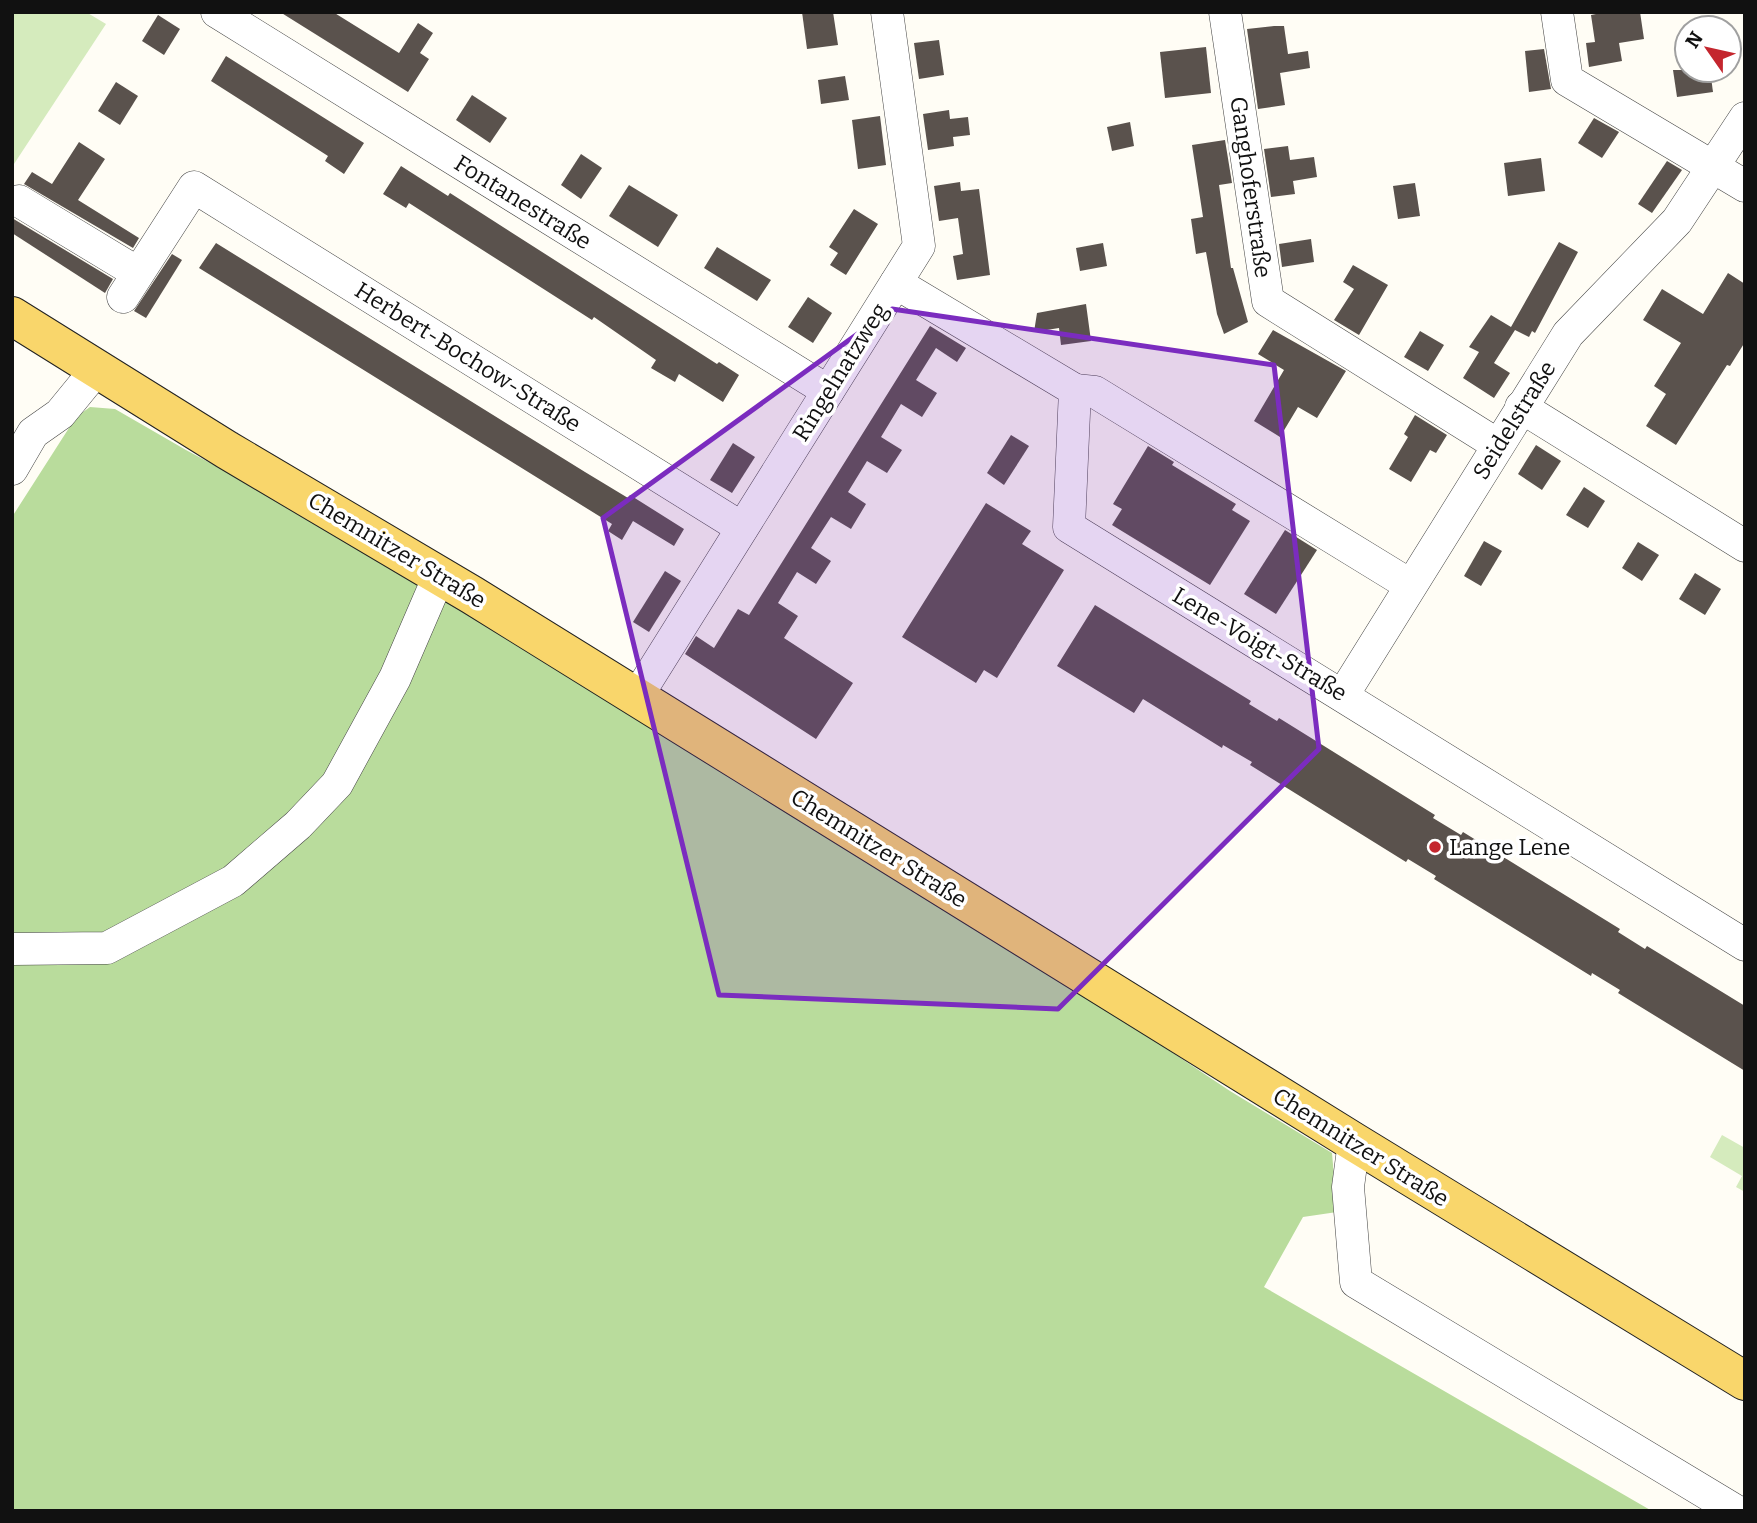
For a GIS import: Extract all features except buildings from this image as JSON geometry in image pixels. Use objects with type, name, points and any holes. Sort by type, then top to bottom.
[{"type":"main road","name":"Chemnitzer Straße","points":[[12,316],[1745,1381]]},
{"type":"street","name":"Fontanestraße","points":[[218,12],[828,391]]},
{"type":"street","name":"Ringelnatzweg","points":[[636,698],[919,246],[887,12]]},
{"type":"street","name":"Ganghoferstraße","points":[[1226,12],[1268,300],[1497,445]]},
{"type":"street","points":[[1558,12],[1567,80],[1745,186]]},
{"type":"street","name":"Seidelstraße","points":[[1343,695],[1568,334],[1677,221],[1745,118]]},
{"type":"street","name":"Herbert-Bochow-Straße","points":[[19,201],[130,285],[194,187],[742,528]]},
{"type":"street","points":[[896,283],[1075,390],[1095,392],[1410,585]]},
{"type":"street","points":[[12,469],[33,433],[60,414],[96,370]]},
{"type":"street","name":"Lene-Voigt-Straße","points":[[1075,390],[1069,527],[1745,945]]},
{"type":"street","points":[[1521,407],[1745,546]]},
{"type":"street","points":[[12,949],[107,948],[233,881],[298,825],[337,783],[351,760],[395,678],[439,576]]},
{"type":"street","points":[[1354,1142],[1348,1187],[1356,1282],[1735,1511]]},
{"type":"highlighted area","points":[[892,309],[1274,365],[1319,749],[1058,1009],[719,995],[603,518]]},
{"type":"green space","points":[[12,12],[86,12],[106,24],[12,167]]},
{"type":"green space","points":[[90,407],[115,409],[330,527],[1110,1011],[1230,1091],[1332,1153],[1337,1212],[1303,1217],[1264,1287],[1652,1511],[12,1511],[12,517],[76,417]]},
{"type":"green space","points":[[1722,1135],[1745,1148],[1745,1192],[1736,1187],[1742,1176],[1710,1157]]},
{"type":"place","name":"Lange Lene","points":[[1435,847]]}]
